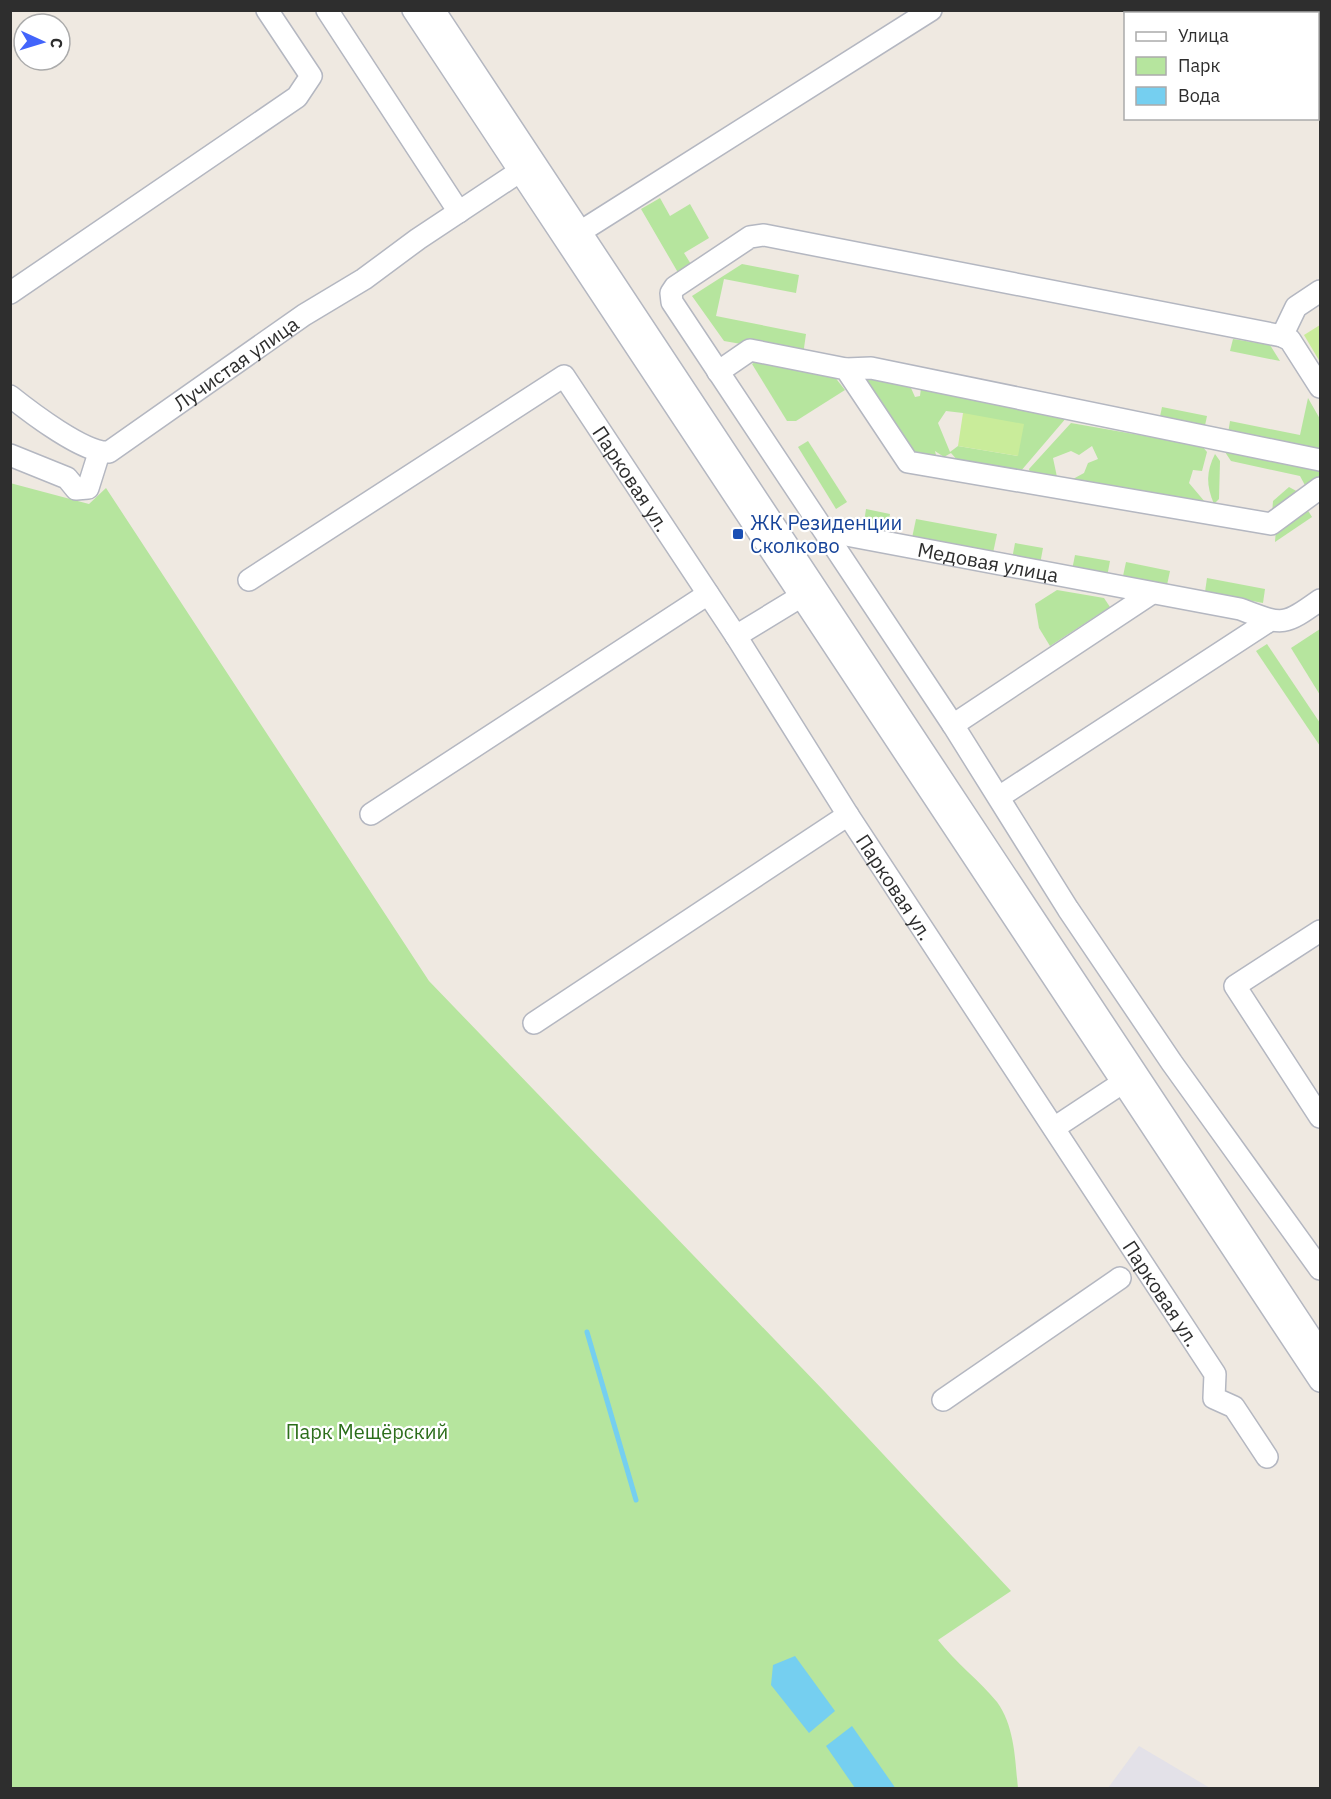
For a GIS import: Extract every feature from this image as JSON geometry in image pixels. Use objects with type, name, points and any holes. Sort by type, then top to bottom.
[{"type":"street","points":[[10,293],[297,97],[311,76],[267,10]]},
{"type":"street","points":[[327,10],[459,212]]},
{"type":"street","points":[[413,10],[1320,1381]]},
{"type":"street","points":[[434,10],[1320,1351]]},
{"type":"street","points":[[580,232],[931,10]]},
{"type":"street","name":"Лучистая улица","points":[[99,453],[117,448],[304,315],[364,279],[519,172]]},
{"type":"street","points":[[1320,387],[1290,340],[1282,336],[764,235],[750,237],[675,287],[671,293],[672,302],[953,725],[1068,909],[1172,1063],[1320,1269]]},
{"type":"street","points":[[1282,336],[1296,307],[1320,291]]},
{"type":"street","points":[[718,372],[750,350],[846,369],[871,368],[1320,460]]},
{"type":"street","points":[[846,369],[908,462],[1271,524],[1320,488]]},
{"type":"street","name":"Парковая ул.","points":[[249,580],[564,376],[736,636],[848,815],[1215,1374],[1214,1398],[1233,1407],[1267,1457]]},
{"type":"street","points":[[10,396],[26,409],[99,453],[88,488],[76,489],[67,478],[10,455]]},
{"type":"street","name":"Медовая улица","points":[[825,531],[1240,609],[1276,622]]},
{"type":"street","points":[[953,725],[1152,593]]},
{"type":"street","points":[[371,814],[708,594]]},
{"type":"street","points":[[736,636],[800,597]]},
{"type":"street","points":[[999,796],[1276,622],[1291,621],[1320,600]]},
{"type":"street","points":[[534,1023],[848,815]]},
{"type":"street","points":[[1320,931],[1235,986],[1320,1117]]},
{"type":"street","points":[[1054,1128],[1122,1083]]},
{"type":"street","points":[[942,1400],[1120,1278]]},
{"type":"shaded area","points":[[1139,1746],[1210,1788],[1108,1788]]},
{"type":"green space","points":[[660,198],[670,216],[690,204],[709,238],[684,253],[694,269],[680,276],[641,209]]},
{"type":"green space","points":[[742,264],[799,275],[796,293],[724,279],[716,316],[806,334],[803,355],[724,341],[692,296]]},
{"type":"green space","points":[[1320,325],[1320,362],[1304,335]]},
{"type":"green space","points":[[1233,339],[1270,345],[1280,361],[1230,351]]},
{"type":"green space","points":[[758,360],[834,376],[845,390],[796,421],[787,421],[752,364]]},
{"type":"green space","points":[[861,375],[911,388],[915,397],[920,396],[921,388],[1067,417],[1020,472],[959,462],[951,453],[944,457],[935,451],[939,468],[908,462]],"holes":[[[946,411],[963,413],[1018,456],[958,446],[950,452],[938,423]]]},
{"type":"green space","points":[[1308,398],[1320,419],[1320,459],[1227,440],[1230,421],[1300,435]]},
{"type":"green space","points":[[1162,407],[1207,416],[1203,435],[1158,426]]},
{"type":"green space","points":[[963,413],[1024,424],[1018,456],[958,446]]},
{"type":"green space","points":[[1071,423],[1202,446],[1207,452],[1202,471],[1193,470],[1189,483],[1205,502],[1149,492],[1139,501],[1031,476],[1029,469]],"holes":[[[1092,446],[1098,459],[1088,463],[1084,473],[1073,479],[1057,477],[1053,458],[1071,451],[1079,455]]]},
{"type":"green space","points":[[808,441],[847,502],[836,509],[798,447]]},
{"type":"green space","points":[[1225,452],[1320,471],[1320,478],[1307,489],[1300,476],[1231,461]]},
{"type":"green space","points":[[1215,454],[1220,461],[1219,499],[1214,504],[1208,479]]},
{"type":"green space","name":"Парк Мещёрский","points":[[10,483],[89,504],[106,488],[429,981],[825,1392],[1011,1591],[938,1640],[990,1694],[1003,1712],[1011,1733],[1018,1788],[11,1788]]},
{"type":"green space","points":[[1289,487],[1302,494],[1272,515],[1273,501]]},
{"type":"green space","points":[[866,509],[890,514],[886,533],[863,529]]},
{"type":"green space","points":[[1307,509],[1312,517],[1275,542],[1276,528]]},
{"type":"green space","points":[[916,519],[997,534],[993,553],[912,538]]},
{"type":"green space","points":[[1015,543],[1043,548],[1040,564],[1012,559]]},
{"type":"green space","points":[[1075,555],[1110,561],[1107,577],[1072,570]]},
{"type":"green space","points":[[1126,562],[1170,571],[1167,585],[1123,576]]},
{"type":"green space","points":[[1207,578],[1265,589],[1263,603],[1205,592]]},
{"type":"green space","points":[[1057,590],[1104,598],[1110,607],[1050,646],[1039,628],[1035,604]]},
{"type":"green space","points":[[1320,629],[1320,695],[1291,648]]},
{"type":"green space","points":[[1267,644],[1320,723],[1320,746],[1256,651]]},
{"type":"water","points":[[795,1656],[835,1711],[809,1733],[771,1685],[773,1665]]},
{"type":"water","points":[[852,1726],[895,1788],[855,1788],[826,1746]]},
{"type":"waterway","points":[[587,1332],[636,1500]]},
{"type":"place","name":"ЖК Резиденции Сколково","points":[[738,534]]}]
